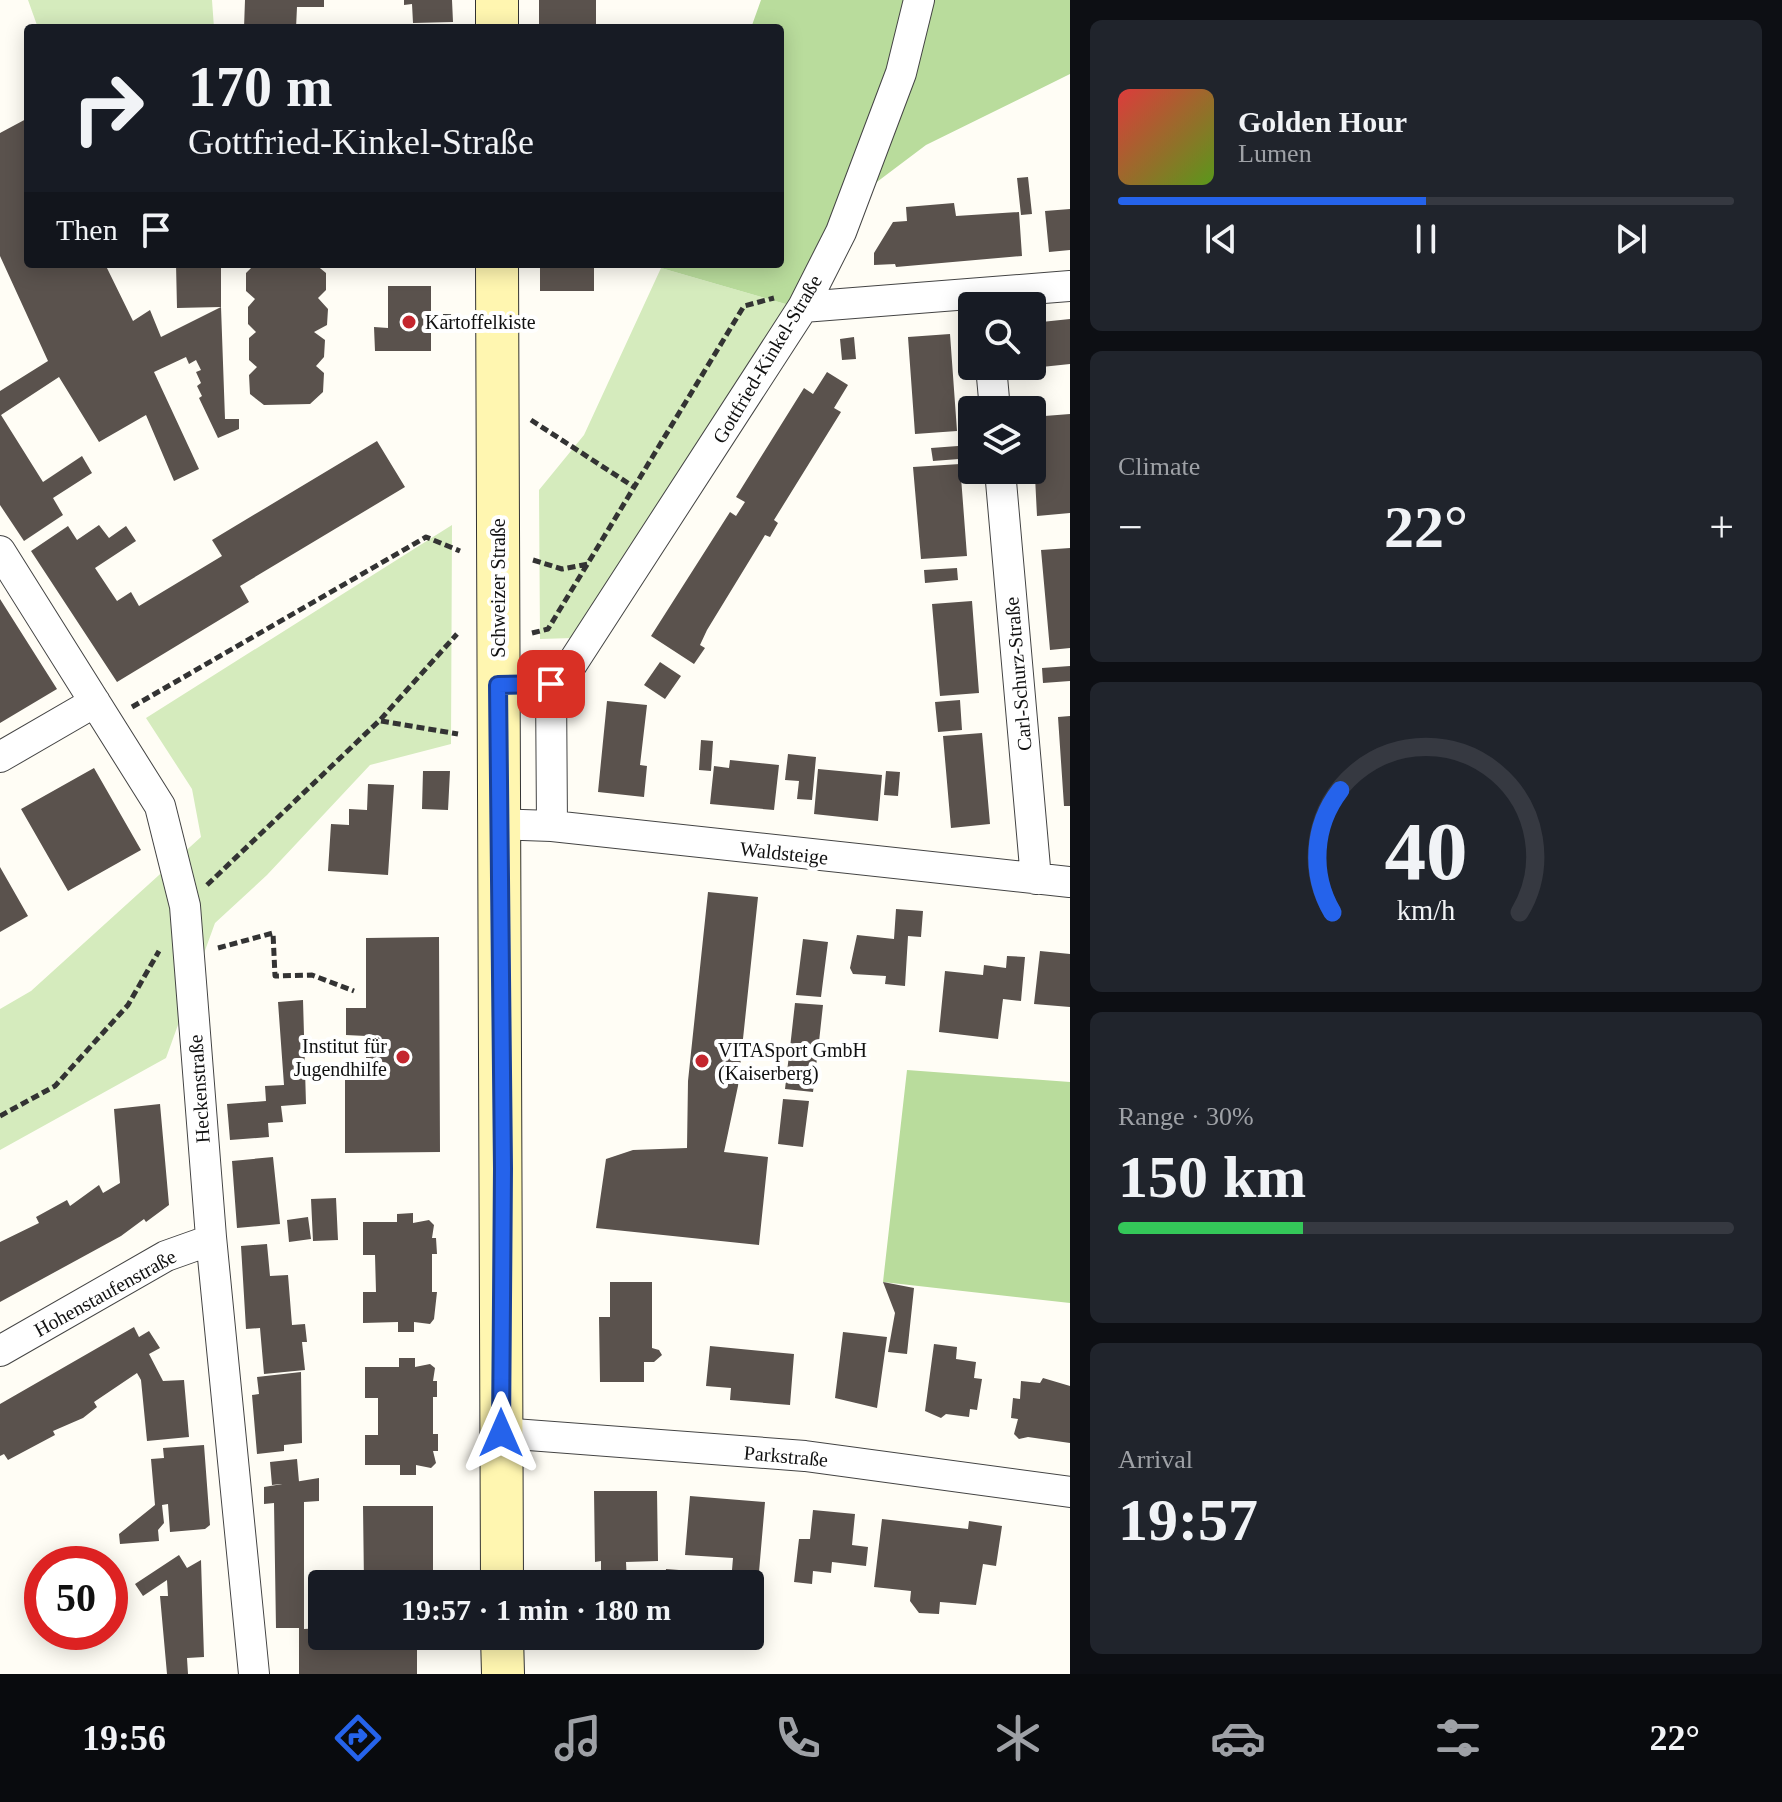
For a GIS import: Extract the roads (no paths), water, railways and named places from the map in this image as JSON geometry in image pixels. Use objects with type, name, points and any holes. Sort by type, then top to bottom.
[{"type":"main road","points":[[497,0],[497,24]]},
{"type":"main road","name":"Schweizer Straße","points":[[497,268],[497,824],[503,1168],[502,1570]]},
{"type":"main road","points":[[502,1650],[503,1674]]},
{"type":"street","name":"Gottfried-Kinkel-Straße","points":[[551,684],[566,673],[579,657],[803,307],[852,203],[901,73],[919,0]]},
{"type":"street","points":[[1034,292],[1070,286]]},
{"type":"street","points":[[803,307],[958,301]]},
{"type":"street","name":"Carl-Schurz-Straße","points":[[1001,484],[1036,879]]},
{"type":"street","name":"Heckenstraße","points":[[0,551],[160,806],[185,906],[211,1240],[254,1674]]},
{"type":"street","points":[[498,685],[551,684],[552,826]]},
{"type":"street","points":[[0,757],[101,712]]},
{"type":"street","name":"Waldsteige","points":[[497,824],[552,826],[1070,882]]},
{"type":"street","name":"Hohenstaufenstraße","points":[[0,1351],[166,1256],[211,1240]]},
{"type":"street","name":"Parkstraße","points":[[501,1433],[805,1456],[1070,1492]]},
{"type":"place","name":"Kartoffelkiste","points":[[409,322]]},
{"type":"place","name":"Institut für Jugendhilfe","points":[[403,1057]]},
{"type":"place","name":"VITASport GmbH (Kaiserberg)","points":[[702,1061]]}]
